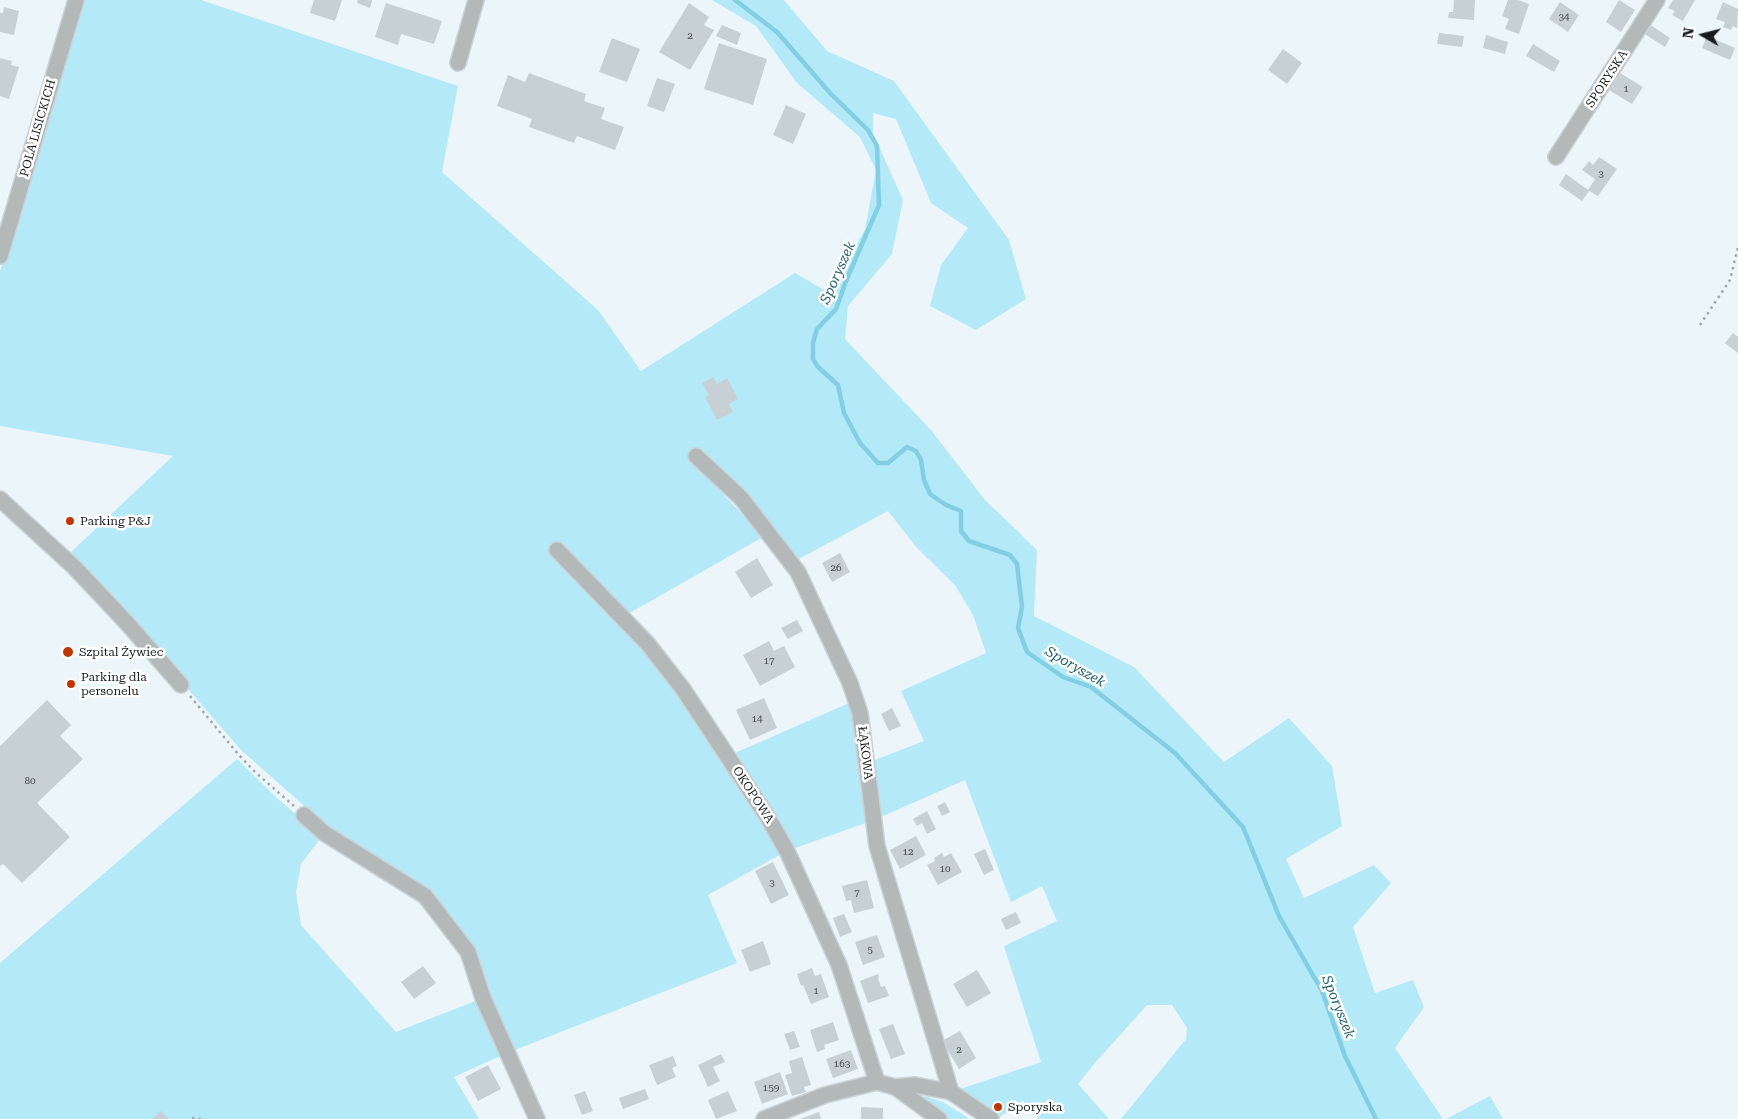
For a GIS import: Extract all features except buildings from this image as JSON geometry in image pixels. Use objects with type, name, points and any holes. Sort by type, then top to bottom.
[{"type":"street","name":"POLA LISICKICH","points":[[0,256],[76,0]]},
{"type":"street","points":[[458,63],[476,0]]},
{"type":"street","name":"SPORYSKA","points":[[1556,157],[1658,0]]},
{"type":"street","name":"ŁĄKOWA","points":[[696,456],[740,498],[798,572],[850,683],[860,712],[877,846],[951,1092]]},
{"type":"street","points":[[0,499],[20,515],[76,568],[181,685]]},
{"type":"street","points":[[0,507],[20,515]]},
{"type":"street","name":"OKOPOWA","points":[[556,550],[648,644],[683,689],[767,816],[787,851],[839,965],[877,1082]]},
{"type":"street","points":[[304,815],[324,833],[425,896],[468,952],[483,998],[536,1119]]},
{"type":"street","points":[[764,1119],[825,1095],[877,1082],[896,1087],[915,1085],[951,1092],[991,1119]]},
{"type":"street","points":[[896,1087],[939,1119]]},
{"type":"path","points":[[1700,325],[1730,280],[1738,247]]},
{"type":"path","points":[[181,685],[244,760],[304,815]]},
{"type":"path","points":[[192,1118],[202,1119]]},
{"type":"shaded area","points":[[72,0],[201,0],[458,86],[442,172],[598,310],[641,371],[795,273],[826,291],[837,281],[865,229],[876,170],[860,137],[797,83],[756,26],[712,0],[784,0],[827,51],[894,81],[1009,240],[1026,299],[976,330],[930,306],[941,265],[968,228],[931,203],[896,119],[873,113],[873,133],[903,200],[892,254],[848,306],[845,339],[931,430],[985,500],[1037,550],[1034,616],[1134,667],[1224,762],[1289,718],[1332,766],[1342,826],[1286,859],[1304,898],[1374,865],[1391,883],[1353,927],[1375,993],[1413,980],[1424,1007],[1395,1048],[1443,1119],[1121,1119],[1186,1039],[1187,1028],[1172,1005],[1147,1005],[1078,1084],[1109,1119],[1038,1119],[1023,1101],[997,1119],[951,1092],[1041,1062],[1004,946],[1057,921],[1042,886],[1011,902],[965,780],[874,820],[787,851],[728,756],[856,700],[867,763],[924,741],[901,691],[986,653],[973,615],[955,585],[917,548],[888,511],[797,560],[689,457],[763,537],[628,614],[644,646],[678,690],[783,853],[708,895],[737,963],[507,1053],[454,1077],[479,1119],[0,1119],[0,963],[237,759],[278,799],[322,836],[301,864],[296,893],[301,925],[396,1032],[483,998],[468,952],[390,866],[328,827],[241,750],[70,553],[173,456],[0,426],[0,272]]},
{"type":"shaded area","points":[[925,1096],[943,1102],[970,1119],[947,1119],[944,1114],[922,1098]]},
{"type":"shaded area","points":[[1490,1096],[1503,1119],[1446,1119]]},
{"type":"waterway","name":"Sporyszek","points":[[735,0],[777,32],[831,94],[868,130],[877,146],[879,205],[836,309],[817,329],[813,343],[813,359],[817,366],[838,385],[844,413],[860,443],[878,463],[888,463],[907,447],[916,451],[921,460],[924,480],[930,494],[946,505],[961,511],[961,531],[969,541],[1010,555],[1017,564],[1022,607],[1018,628],[1027,652],[1063,677],[1091,687],[1175,753],[1243,827],[1279,916],[1322,991],[1345,1056],[1376,1119]]},
{"type":"place","name":"Parking P&J","points":[[70,521]]},
{"type":"place","name":"Szpital Żywiec","points":[[68,652]]},
{"type":"place","name":"Parking dla personelu","points":[[71,684]]},
{"type":"place","name":"Sporyska","points":[[998,1107]]}]
